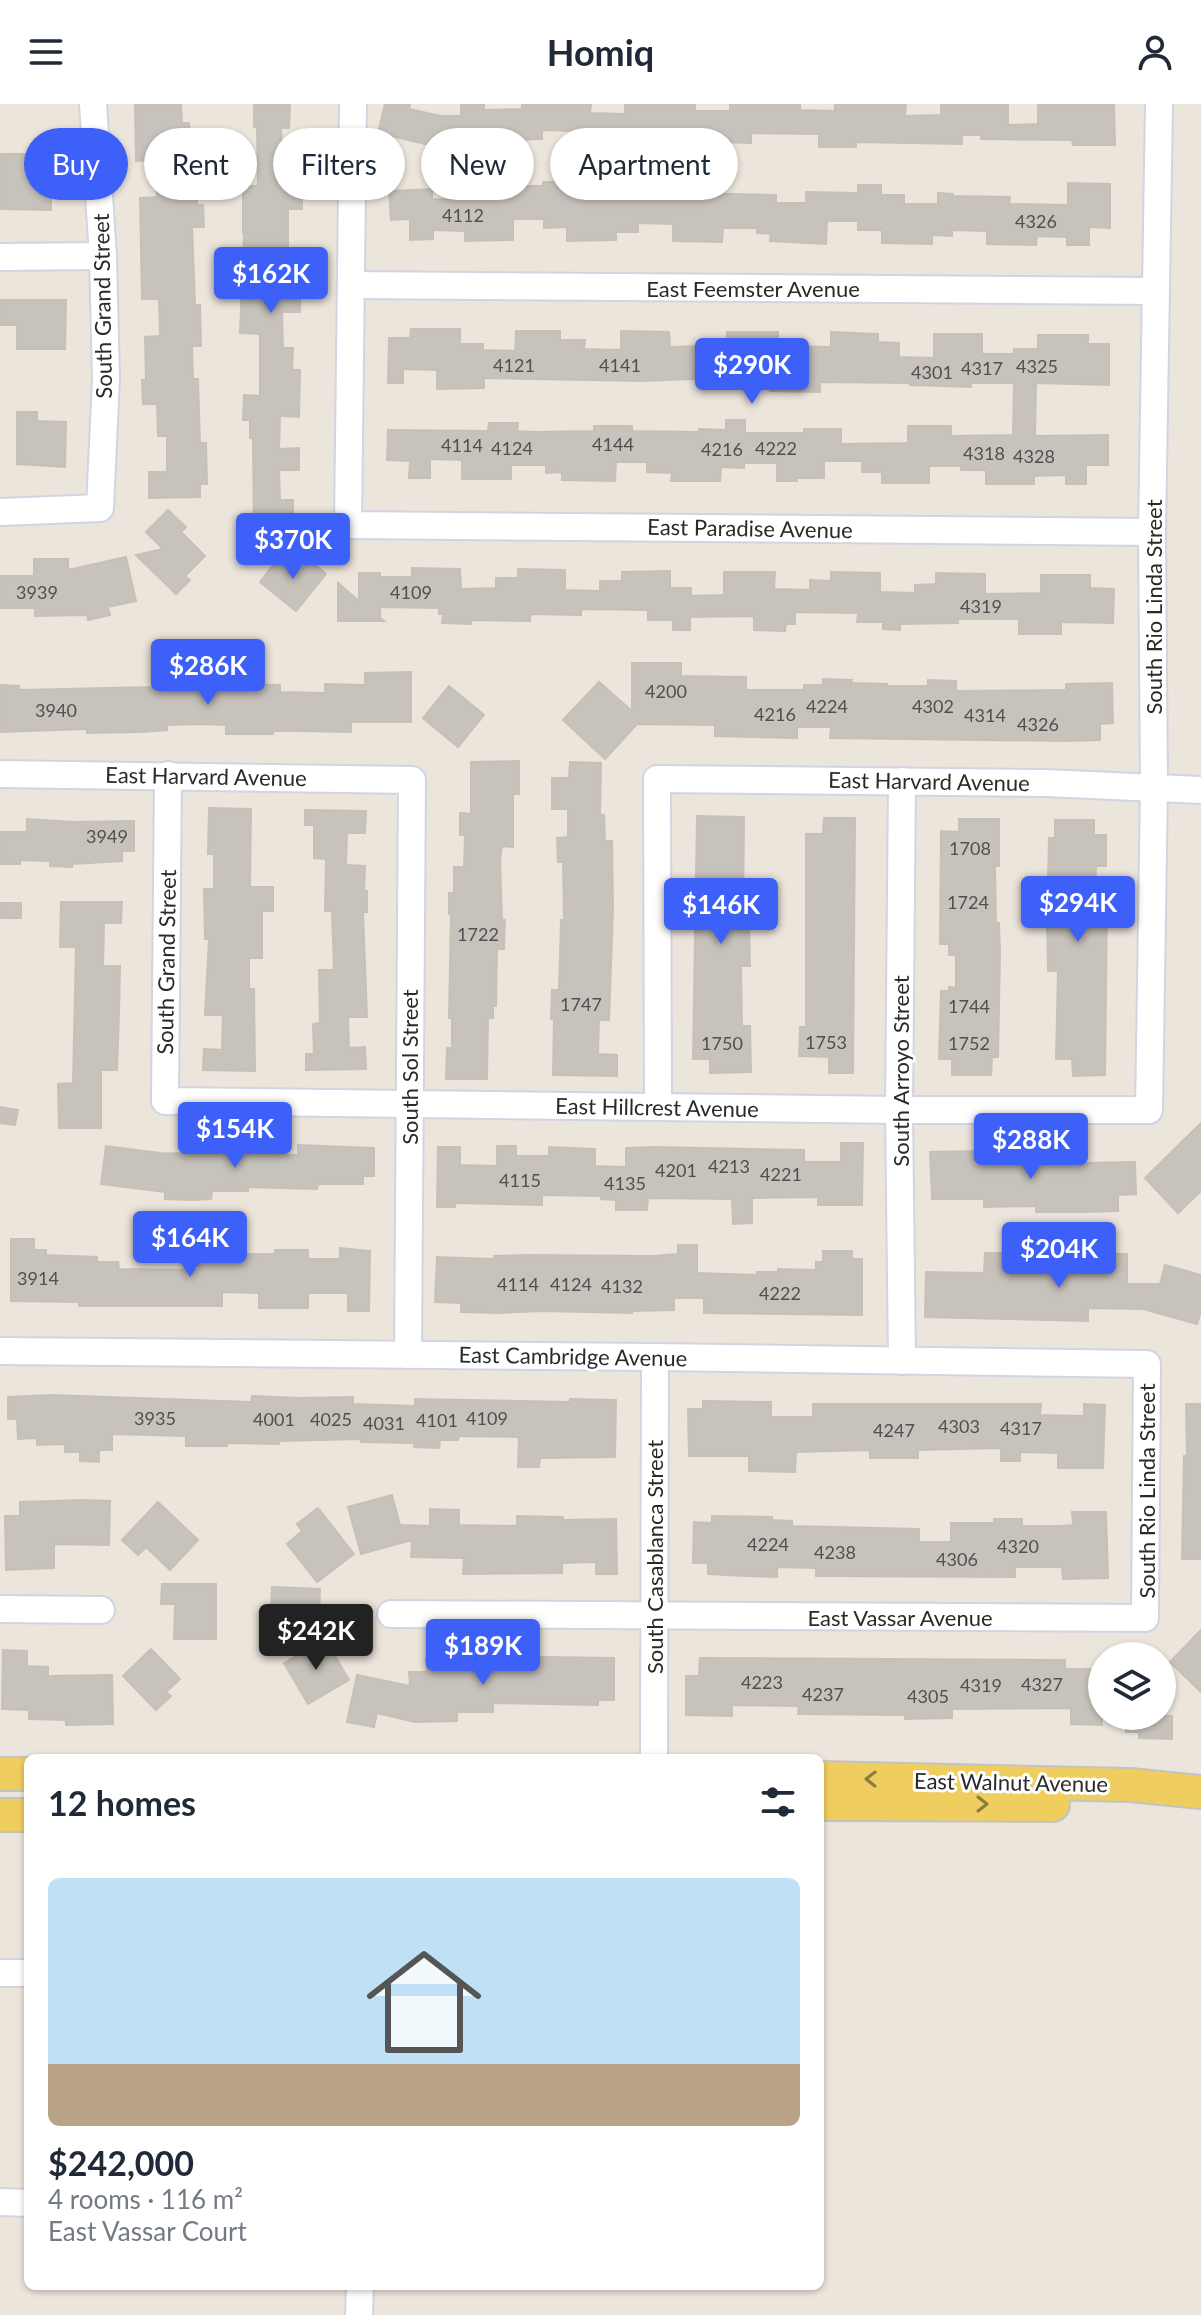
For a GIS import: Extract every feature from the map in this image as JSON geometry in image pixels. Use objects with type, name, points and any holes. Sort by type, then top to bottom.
[{"type":"main road","points":[[0,1774],[24,1774]]},
{"type":"main road","name":"East Walnut Avenue","points":[[824,1778],[1130,1785],[1201,1792]]},
{"type":"main road","points":[[0,1795],[24,1795]]},
{"type":"main road","name":"East Walnut Avenue","points":[[824,1804],[1201,1805]]},
{"type":"main road","points":[[0,1815],[24,1815]]},
{"type":"street","name":"South Grand Street","points":[[0,512],[100,508],[106,379],[103,256],[93,104]]},
{"type":"street","points":[[351,285],[353,104]]},
{"type":"street","name":"South Rio Linda Street","points":[[1149,1110],[1154,787],[1152,532],[1159,104]]},
{"type":"street","points":[[0,257],[103,256]]},
{"type":"street","name":"East Feemster Avenue","points":[[351,285],[1155,291]]},
{"type":"street","name":"East Paradise Avenue","points":[[351,285],[348,525],[1152,532]]},
{"type":"street","name":"East Harvard Avenue","points":[[0,774],[412,780]]},
{"type":"street","name":"South Grand Street","points":[[165,1101],[168,775]]},
{"type":"street","name":"East Harvard Avenue","points":[[658,1106],[657,779],[902,781],[1201,790]]},
{"type":"street","name":"South Sol Street","points":[[408,1355],[412,780]]},
{"type":"street","name":"South Arroyo Street","points":[[902,781],[899,1110],[902,1361]]},
{"type":"street","name":"East Hillcrest Avenue","points":[[165,1101],[1149,1110]]},
{"type":"street","name":"East Cambridge Avenue","points":[[0,1351],[1147,1364]]},
{"type":"street","name":"South Casablanca Street","points":[[654,1754],[655,1357]]},
{"type":"street","name":"South Rio Linda Street","points":[[1145,1618],[1147,1364]]},
{"type":"street","points":[[0,1609],[101,1610]]},
{"type":"street","name":"East Vassar Avenue","points":[[391,1614],[1145,1618]]},
{"type":"street","points":[[0,1973],[24,1973]]},
{"type":"street","points":[[0,2202],[24,2203]]},
{"type":"street","points":[[359,2315],[360,2290]]},
{"type":"building","points":[[135,104],[181,104],[182,123],[189,123],[189,128],[144,128],[144,161],[136,161]]},
{"type":"building","points":[[254,104],[290,104],[289,128],[273,128],[273,200],[302,200],[302,209],[288,209],[288,256],[301,256],[300,312],[282,312],[283,348],[293,348],[292,370],[300,370],[299,417],[280,416],[279,449],[299,448],[299,470],[279,470],[280,500],[293,500],[293,522],[282,522],[282,542],[254,543],[253,438],[250,438],[250,420],[243,420],[244,395],[260,396],[260,334],[240,333],[243,200],[257,200],[258,186],[257,127],[254,127]]},
{"type":"building","points":[[385,104],[410,104],[409,109],[441,116],[461,116],[461,104],[484,104],[484,110],[522,109],[522,104],[591,104],[590,113],[625,114],[625,104],[695,104],[695,111],[730,111],[730,104],[800,104],[800,110],[835,111],[835,104],[906,104],[905,116],[941,115],[941,104],[1008,104],[1008,125],[1038,124],[1038,104],[1114,104],[1115,145],[1073,145],[1072,140],[981,139],[981,135],[962,135],[962,144],[856,142],[856,147],[819,147],[819,134],[751,133],[751,143],[738,143],[738,128],[550,128],[542,130],[542,139],[534,139],[534,128],[421,128],[421,143],[405,139],[405,128],[379,128]]},
{"type":"building","points":[[0,154],[24,154],[24,200],[51,200],[51,210],[0,209]]},
{"type":"building","points":[[543,182],[550,182],[550,200],[738,200],[738,194],[776,195],[776,203],[806,203],[806,192],[858,193],[858,185],[881,185],[881,195],[904,195],[904,204],[938,204],[938,193],[1010,197],[1009,204],[1068,205],[1068,183],[1110,184],[1110,228],[1089,227],[1089,245],[1067,245],[1067,237],[1037,236],[1036,245],[987,244],[987,231],[952,230],[952,236],[932,235],[932,244],[882,243],[882,230],[858,230],[858,221],[827,221],[826,244],[770,241],[771,234],[757,233],[757,228],[723,228],[722,242],[673,241],[673,224],[638,223],[638,232],[616,232],[616,240],[567,241],[567,227],[544,228],[544,219],[513,219],[513,240],[465,241],[465,231],[433,230],[433,239],[410,240],[410,219],[391,220],[390,200],[405,200],[405,190],[421,190],[421,200],[534,200],[534,186],[543,186]]},
{"type":"building","points":[[140,198],[197,200],[197,205],[203,205],[204,227],[192,227],[195,305],[200,305],[201,346],[192,346],[193,379],[198,379],[200,443],[206,443],[207,484],[200,484],[200,497],[149,498],[149,472],[167,472],[167,436],[158,436],[157,404],[143,404],[145,337],[160,336],[159,299],[142,299]]},
{"type":"building","points":[[0,300],[66,300],[65,349],[17,349],[17,325],[0,325]]},
{"type":"building","points":[[411,329],[460,329],[460,344],[483,344],[483,350],[515,351],[516,331],[560,331],[560,340],[585,340],[584,349],[621,350],[621,331],[669,332],[670,347],[703,346],[704,341],[727,341],[727,332],[778,332],[778,346],[831,347],[831,332],[878,334],[878,342],[899,343],[899,357],[934,358],[934,334],[982,334],[982,354],[1014,354],[1014,349],[1038,349],[1038,335],[1088,335],[1088,344],[1109,344],[1109,385],[1036,383],[1035,436],[1108,435],[1108,465],[1086,465],[1086,484],[1066,484],[1066,475],[1034,476],[1034,484],[986,484],[986,470],[961,470],[961,466],[929,466],[929,483],[882,483],[882,472],[862,472],[862,461],[824,461],[824,478],[797,478],[797,481],[777,481],[777,463],[744,463],[744,468],[721,467],[720,481],[671,481],[672,473],[647,472],[647,462],[616,462],[615,481],[562,480],[562,472],[546,473],[546,465],[511,465],[511,479],[462,479],[462,460],[430,459],[430,478],[409,478],[410,461],[387,460],[388,430],[488,431],[489,423],[518,423],[517,431],[535,432],[594,431],[594,426],[632,426],[632,431],[699,432],[699,429],[726,430],[726,420],[745,420],[745,433],[804,433],[804,429],[841,429],[841,444],[908,443],[908,426],[951,426],[951,436],[1013,435],[1014,383],[971,383],[971,387],[820,382],[820,392],[770,391],[770,378],[752,378],[752,373],[694,372],[694,379],[640,381],[484,378],[484,388],[437,389],[437,370],[403,369],[403,383],[388,383],[389,338],[410,338]]},
{"type":"building","points":[[17,412],[37,412],[37,421],[66,422],[65,467],[17,464]]},
{"type":"building","points":[[168,510],[186,527],[181,532],[205,556],[185,576],[190,580],[176,594],[136,555],[163,549],[146,532]]},
{"type":"building","points":[[281,555],[300,571],[309,560],[326,574],[296,611],[260,582]]},
{"type":"building","points":[[126,557],[136,601],[108,607],[110,615],[88,620],[87,615],[35,616],[35,608],[0,608],[0,576],[34,576],[34,559],[68,559],[68,570]]},
{"type":"building","points":[[412,568],[460,569],[461,589],[496,588],[496,578],[518,578],[518,569],[565,570],[565,590],[600,591],[600,581],[622,581],[622,572],[670,571],[670,588],[691,588],[691,596],[724,595],[724,572],[775,572],[774,589],[810,590],[810,580],[831,581],[831,572],[880,573],[880,592],[915,593],[915,585],[936,584],[936,573],[985,574],[985,594],[1041,593],[1041,575],[1090,575],[1090,588],[1114,589],[1113,623],[1061,622],[1061,634],[1019,634],[1019,619],[957,619],[958,623],[900,624],[900,630],[883,629],[883,622],[857,622],[858,613],[795,612],[795,624],[786,624],[785,631],[754,630],[754,616],[690,617],[690,630],[673,630],[673,620],[648,620],[648,610],[581,609],[581,615],[530,614],[530,621],[471,620],[471,624],[442,623],[443,614],[439,614],[439,608],[380,607],[380,618],[384,621],[338,621],[338,583],[359,601],[359,573],[380,573],[380,577],[412,577]]},
{"type":"building","points":[[632,663],[681,663],[681,676],[746,677],[746,690],[804,690],[804,685],[823,685],[823,679],[887,686],[928,686],[928,680],[956,681],[956,691],[1066,690],[1066,684],[1112,683],[1113,723],[1100,724],[1100,740],[1067,741],[830,738],[831,727],[797,727],[797,738],[715,736],[715,725],[637,724],[605,759],[563,720],[599,682],[632,711]]},
{"type":"building","points":[[411,672],[411,722],[351,722],[351,732],[226,734],[226,725],[200,724],[167,725],[167,730],[141,732],[87,733],[87,729],[0,732],[0,685],[19,686],[19,690],[152,687],[152,677],[172,677],[172,689],[223,690],[223,684],[280,685],[280,692],[325,693],[325,684],[365,685],[365,673]]},
{"type":"building","points":[[449,686],[484,715],[458,747],[423,718]]},
{"type":"building","points":[[519,761],[519,794],[513,794],[513,847],[502,846],[500,860],[504,949],[497,949],[496,1006],[493,1006],[493,1018],[488,1018],[487,1079],[446,1079],[447,1048],[452,1048],[452,1018],[449,1018],[449,893],[454,893],[454,867],[464,867],[465,835],[460,835],[460,813],[471,814],[471,762]]},
{"type":"building","points":[[570,762],[601,763],[600,815],[604,815],[605,841],[612,841],[613,909],[609,1020],[599,1020],[598,1054],[617,1055],[617,1076],[553,1075],[552,990],[559,990],[561,920],[564,920],[563,862],[558,862],[557,838],[568,837],[568,809],[552,809],[552,778],[569,778]]},
{"type":"building","points":[[209,808],[251,809],[250,887],[273,887],[273,911],[262,911],[262,958],[249,958],[249,989],[254,989],[255,1071],[203,1070],[204,1049],[222,1050],[223,1015],[205,1015],[209,939],[205,939],[204,889],[214,889],[214,854],[208,854]]},
{"type":"building","points":[[305,810],[366,811],[365,833],[347,833],[346,865],[365,866],[367,912],[363,912],[367,1017],[348,1017],[349,1048],[365,1047],[366,1069],[306,1070],[306,1054],[314,1054],[313,1024],[320,1023],[319,970],[334,970],[332,911],[325,911],[326,859],[314,858],[314,825],[305,825]]},
{"type":"building","points":[[697,816],[744,817],[743,920],[749,920],[750,966],[741,966],[742,1026],[750,1026],[751,1072],[710,1073],[710,1059],[693,1059]]},
{"type":"building","points":[[824,818],[855,818],[853,1073],[829,1073],[829,1057],[799,1056],[800,1027],[806,1027],[806,834],[823,834]]},
{"type":"building","points":[[27,819],[134,821],[134,851],[122,851],[122,861],[72,864],[72,867],[50,866],[50,861],[20,860],[20,864],[0,864],[0,832],[27,832]]},
{"type":"building","points":[[959,819],[999,819],[999,866],[995,866],[1000,952],[998,1057],[992,1057],[991,1075],[952,1075],[952,1059],[939,1059],[941,991],[956,988],[956,955],[949,955],[949,944],[940,944],[941,831],[959,832]]},
{"type":"building","points":[[1055,820],[1094,820],[1094,835],[1106,835],[1106,866],[1096,866],[1095,898],[1107,898],[1105,1075],[1073,1076],[1072,1059],[1056,1059],[1058,971],[1048,971],[1047,919],[1049,838],[1055,838]]},
{"type":"building","points":[[61,902],[122,902],[121,923],[104,923],[103,966],[120,966],[117,1070],[101,1070],[101,1128],[59,1128],[58,1084],[73,1083],[76,947],[60,947]]},
{"type":"building","points":[[0,903],[21,903],[21,918],[0,918]]},
{"type":"building","points":[[0,1107],[18,1110],[15,1125],[0,1123]]},
{"type":"building","points":[[1201,1123],[1201,1191],[1178,1213],[1145,1178]]},
{"type":"building","points":[[841,1143],[863,1143],[862,1205],[818,1205],[818,1197],[752,1198],[752,1223],[733,1224],[732,1199],[648,1198],[647,1210],[616,1210],[616,1200],[601,1199],[601,1196],[542,1195],[542,1205],[455,1203],[455,1207],[437,1207],[438,1147],[460,1147],[460,1165],[497,1166],[497,1146],[516,1146],[516,1156],[549,1156],[549,1147],[595,1149],[595,1166],[626,1167],[626,1148],[654,1147],[804,1150],[804,1162],[841,1162]]},
{"type":"building","points":[[264,1145],[264,1154],[298,1155],[298,1145],[374,1148],[374,1176],[363,1176],[363,1184],[318,1184],[317,1189],[248,1187],[248,1191],[212,1191],[211,1199],[193,1200],[165,1199],[165,1192],[101,1184],[106,1146],[160,1153],[218,1154],[218,1147]]},
{"type":"building","points":[[1030,1151],[1030,1163],[1062,1163],[1063,1151],[1083,1152],[1083,1163],[1135,1162],[1136,1194],[1118,1195],[1118,1211],[1082,1212],[1036,1212],[1036,1206],[984,1207],[984,1199],[932,1199],[930,1152]]},
{"type":"building","points":[[11,1239],[34,1239],[34,1250],[46,1250],[46,1255],[97,1257],[97,1262],[118,1262],[119,1269],[198,1270],[199,1249],[214,1249],[214,1239],[236,1239],[236,1249],[245,1249],[245,1254],[308,1250],[308,1259],[340,1259],[340,1248],[370,1251],[369,1311],[348,1311],[348,1293],[308,1293],[308,1308],[259,1308],[259,1293],[222,1292],[222,1306],[79,1306],[79,1302],[11,1301]]},
{"type":"building","points":[[678,1245],[697,1245],[697,1273],[756,1275],[757,1272],[778,1272],[778,1269],[816,1270],[816,1262],[823,1262],[823,1251],[852,1251],[852,1259],[862,1259],[862,1315],[704,1313],[704,1298],[674,1298],[674,1310],[632,1313],[461,1312],[461,1303],[435,1302],[437,1257],[653,1256],[678,1254]]},
{"type":"building","points":[[985,1253],[1004,1253],[1004,1262],[1056,1262],[1056,1254],[1127,1254],[1127,1284],[1160,1284],[1165,1265],[1201,1275],[1201,1311],[1197,1324],[1143,1309],[1088,1308],[1088,1321],[925,1317],[926,1272],[984,1273]]},
{"type":"building","points":[[52,1395],[251,1402],[252,1396],[353,1397],[353,1404],[415,1406],[415,1399],[616,1400],[615,1457],[540,1458],[539,1467],[518,1467],[519,1437],[459,1436],[458,1440],[440,1440],[439,1448],[414,1447],[415,1443],[361,1442],[361,1439],[186,1446],[186,1436],[112,1434],[112,1450],[99,1450],[99,1462],[80,1461],[80,1452],[65,1452],[65,1444],[37,1445],[37,1438],[18,1439],[17,1419],[8,1419],[8,1397]]},
{"type":"building","points":[[703,1401],[771,1402],[771,1417],[813,1417],[813,1404],[1041,1404],[1040,1415],[1084,1416],[1084,1404],[1105,1405],[1103,1468],[1058,1468],[1058,1453],[1020,1452],[1020,1461],[1001,1461],[1001,1448],[918,1450],[918,1458],[870,1458],[870,1450],[796,1452],[795,1472],[749,1471],[749,1456],[689,1456],[688,1409],[703,1409]]},
{"type":"building","points":[[1186,1404],[1201,1404],[1201,1559],[1182,1559]]},
{"type":"building","points":[[392,1495],[400,1525],[430,1526],[430,1509],[459,1510],[459,1525],[517,1526],[517,1516],[563,1517],[563,1520],[616,1519],[617,1574],[596,1574],[596,1562],[562,1563],[562,1573],[463,1574],[464,1558],[411,1557],[412,1540],[361,1554],[348,1507]]},
{"type":"building","points":[[110,1501],[109,1545],[54,1544],[54,1568],[6,1570],[5,1516],[20,1516],[20,1502]]},
{"type":"building","points":[[158,1502],[198,1540],[170,1570],[146,1547],[138,1555],[122,1540]]},
{"type":"building","points":[[318,1508],[354,1554],[317,1582],[287,1544],[302,1531],[297,1524]]},
{"type":"building","points":[[1072,1512],[1106,1512],[1108,1578],[1063,1579],[1062,1567],[1015,1567],[1015,1577],[816,1576],[816,1568],[777,1567],[777,1577],[745,1576],[708,1574],[708,1563],[693,1563],[694,1522],[712,1523],[712,1516],[772,1517],[772,1520],[792,1521],[792,1526],[919,1529],[919,1542],[951,1542],[951,1523],[994,1523],[994,1519],[1022,1519],[1022,1526],[1073,1525]]},
{"type":"building","points":[[162,1584],[216,1584],[216,1639],[174,1639],[175,1604],[161,1604]]},
{"type":"building","points":[[272,1587],[320,1589],[318,1635],[286,1634],[287,1614],[271,1614]]},
{"type":"building","points":[[1201,1630],[1201,1692],[1176,1668],[1176,1656]]},
{"type":"building","points":[[325,1639],[349,1680],[308,1704],[284,1663]]},
{"type":"building","points":[[151,1649],[180,1679],[166,1692],[171,1696],[156,1710],[123,1676]]},
{"type":"building","points":[[3,1650],[27,1651],[27,1666],[48,1667],[48,1676],[112,1675],[113,1724],[66,1725],[66,1720],[29,1719],[29,1710],[2,1709]]},
{"type":"building","points":[[463,1656],[614,1658],[614,1700],[598,1700],[598,1705],[493,1703],[493,1712],[457,1712],[457,1721],[415,1722],[377,1713],[374,1727],[347,1722],[357,1675],[410,1686],[409,1672],[427,1672],[426,1659]]},
{"type":"building","points":[[700,1658],[1065,1660],[1065,1669],[1088,1669],[1088,1725],[1071,1724],[1071,1708],[952,1709],[952,1718],[905,1719],[905,1715],[798,1714],[799,1706],[732,1705],[732,1716],[686,1715],[686,1676],[699,1676]]},
{"type":"building","points":[[1172,1730],[1172,1739],[1139,1738],[1139,1732],[1126,1732]]}]
